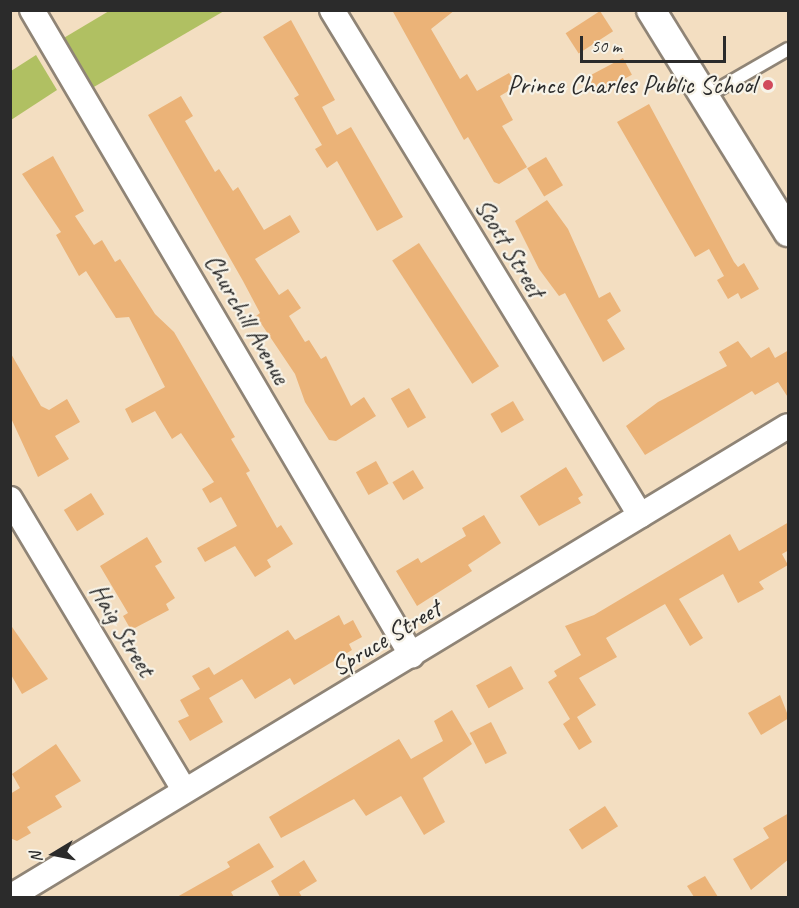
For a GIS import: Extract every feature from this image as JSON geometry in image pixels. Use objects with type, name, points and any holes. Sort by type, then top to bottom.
[{"type":"street","name":"Churchill Avenue","points":[[32,10],[412,656]]},
{"type":"street","name":"Scott Street","points":[[332,10],[640,515]]},
{"type":"street","points":[[651,10],[789,232]]},
{"type":"street","name":"Spruce Street","points":[[10,897],[789,426]]},
{"type":"street","name":"Haig Street","points":[[10,499],[184,790]]},
{"type":"lane","points":[[705,97],[789,49]]},
{"type":"green space","points":[[109,11],[224,11],[87,91],[57,42]]},
{"type":"green space","points":[[36,55],[57,90],[11,120],[11,71]]},
{"type":"building","points":[[392,10],[455,10],[431,29],[460,79],[467,74],[477,91],[509,73],[517,86],[500,96],[513,120],[502,126],[527,167],[499,184],[494,182],[468,137],[464,140]]},
{"type":"building","points":[[600,11],[613,31],[579,53],[566,33]]},
{"type":"building","points":[[291,20],[335,100],[322,107],[337,135],[351,127],[403,217],[377,231],[337,161],[327,168],[315,149],[322,145],[294,98],[299,95],[263,37]]},
{"type":"building","points":[[623,58],[632,75],[597,94],[588,77]]},
{"type":"building","points":[[181,96],[193,116],[185,121],[215,172],[219,169],[233,191],[238,187],[264,230],[290,215],[300,232],[255,259],[279,295],[288,289],[301,308],[289,316],[305,342],[309,340],[321,359],[326,356],[351,406],[364,397],[376,416],[336,441],[329,440],[305,402],[295,374],[256,316],[260,313],[243,281],[148,115]]},
{"type":"building","points":[[649,104],[734,262],[738,267],[744,263],[759,289],[741,299],[738,293],[728,299],[717,280],[724,276],[709,249],[695,257],[617,122]]},
{"type":"building","points":[[53,156],[84,211],[75,216],[94,245],[102,240],[115,262],[120,259],[155,314],[174,332],[235,437],[231,439],[250,471],[246,473],[277,528],[281,525],[293,544],[267,560],[271,567],[255,577],[235,546],[205,562],[197,548],[237,526],[221,497],[210,503],[202,489],[214,482],[181,433],[172,439],[155,411],[132,423],[125,409],[165,387],[129,317],[116,318],[86,271],[79,276],[56,235],[61,232],[22,174]]},
{"type":"building","points":[[546,157],[563,185],[544,197],[527,168]]},
{"type":"building","points":[[547,200],[568,229],[599,298],[610,292],[621,311],[607,320],[625,349],[603,362],[565,293],[559,296],[539,269],[515,221]]},
{"type":"building","points":[[419,243],[499,366],[472,384],[392,260]]},
{"type":"building","points":[[738,341],[751,358],[769,347],[775,358],[789,350],[789,399],[778,382],[755,395],[752,391],[645,455],[626,426],[658,402],[727,366],[719,352]]},
{"type":"building","points":[[10,352],[41,406],[49,410],[67,399],[80,422],[55,436],[69,459],[38,477],[10,416]]},
{"type":"building","points":[[409,388],[426,417],[408,428],[391,399]]},
{"type":"building","points":[[513,401],[524,420],[501,433],[490,414]]},
{"type":"building","points":[[376,461],[389,484],[368,495],[356,472]]},
{"type":"building","points":[[566,467],[583,495],[578,498],[581,503],[539,526],[520,496]]},
{"type":"building","points":[[413,470],[424,488],[403,500],[392,482]]},
{"type":"building","points":[[91,493],[104,514],[77,531],[64,510]]},
{"type":"building","points":[[484,515],[501,543],[468,565],[472,571],[417,606],[396,571],[418,558],[421,563],[466,536],[462,528]]},
{"type":"building","points":[[789,522],[789,550],[782,554],[788,565],[759,582],[764,589],[738,603],[723,574],[679,599],[703,638],[690,646],[665,604],[606,638],[617,657],[579,678],[596,705],[577,717],[592,742],[579,750],[563,724],[570,719],[548,682],[557,676],[554,671],[581,655],[565,626],[594,615],[730,534],[739,551]]},
{"type":"building","points":[[147,537],[162,562],[155,566],[175,598],[166,604],[169,610],[131,630],[123,616],[128,613],[100,566]]},
{"type":"building","points":[[339,615],[344,625],[353,620],[362,637],[349,644],[352,650],[294,685],[290,678],[255,699],[242,679],[209,698],[223,722],[190,741],[178,721],[189,716],[180,700],[200,689],[192,676],[209,667],[214,675],[288,630],[295,640]]},
{"type":"building","points":[[10,624],[48,679],[22,694],[10,673]]},
{"type":"building","points":[[511,666],[524,689],[489,708],[476,685]]},
{"type":"building","points":[[780,695],[789,718],[761,735],[748,713]]},
{"type":"building","points":[[452,710],[472,744],[423,778],[445,822],[424,835],[401,796],[366,816],[354,799],[281,838],[269,817],[399,739],[411,759],[443,741],[434,721]]},
{"type":"building","points":[[491,722],[507,753],[486,764],[470,733]]},
{"type":"building","points":[[56,744],[81,781],[55,796],[62,807],[27,827],[31,833],[17,841],[10,838],[10,794],[20,788],[12,774]]},
{"type":"building","points":[[605,806],[618,826],[582,850],[569,829]]},
{"type":"building","points":[[789,813],[789,859],[751,890],[733,859],[769,838],[763,828]]},
{"type":"building","points":[[259,843],[274,867],[231,892],[234,897],[177,897],[230,867],[227,862]]},
{"type":"building","points":[[304,860],[317,881],[299,892],[302,897],[280,897],[271,881]]},
{"type":"building","points":[[705,876],[718,897],[694,897],[687,886]]},
{"type":"place","name":"Prince Charles Public School","points":[[768,85]]}]
